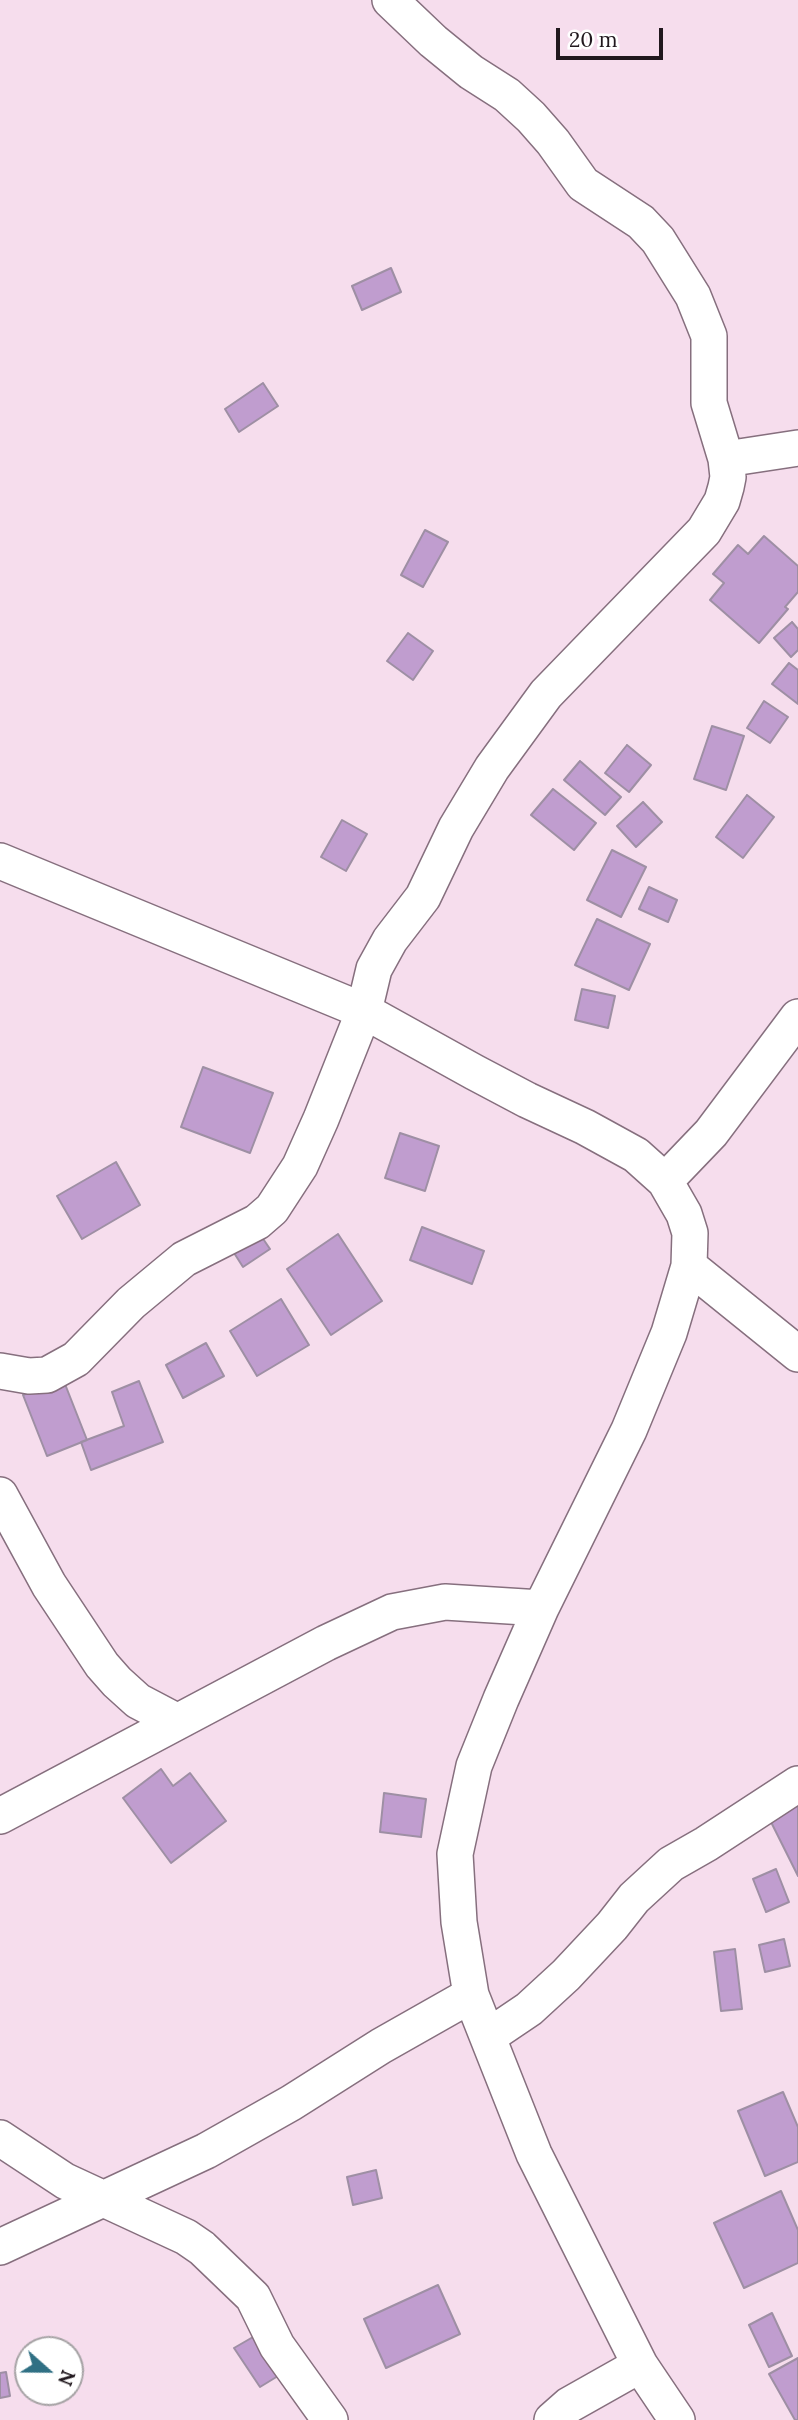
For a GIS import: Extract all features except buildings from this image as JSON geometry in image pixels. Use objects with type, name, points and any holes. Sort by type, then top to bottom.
[{"type":"street","points":[[0,1371],[29,1376],[47,1374],[76,1359],[131,1303],[184,1259],[257,1222],[272,1209],[300,1166],[321,1119],[364,1011],[374,969],[390,940],[423,897],[456,828],[492,768],[546,694],[704,531],[722,501],[728,477],[726,459],[709,403],[709,336],[693,296],[658,240],[641,222],[583,184],[553,142],[507,94],[471,72],[390,0]]},
{"type":"street","points":[[726,459],[798,448]]},
{"type":"street","points":[[0,861],[364,1011],[516,1095],[585,1126],[636,1155],[666,1181],[684,1214],[690,1233],[689,1266],[669,1333],[629,1430],[541,1608],[501,1699],[474,1766],[455,1854],[459,1922],[471,1994],[534,2154],[640,2365],[677,2420]]},
{"type":"street","points":[[666,1181],[711,1133],[798,1017]]},
{"type":"street","points":[[689,1266],[798,1353]]},
{"type":"street","points":[[0,1495],[49,1585],[102,1665],[138,1700],[176,1721]]},
{"type":"street","points":[[0,1816],[176,1721],[392,1612],[445,1602],[541,1608]]},
{"type":"street","points":[[489,2036],[529,2009],[566,1975],[634,1898],[671,1864],[798,1784]]},
{"type":"street","points":[[0,2247],[206,2151],[291,2104],[381,2046],[471,1994]]},
{"type":"street","points":[[0,2138],[65,2181],[186,2237],[202,2248],[256,2301],[277,2346],[330,2420]]},
{"type":"street","points":[[552,2420],[569,2405],[640,2365]]}]
